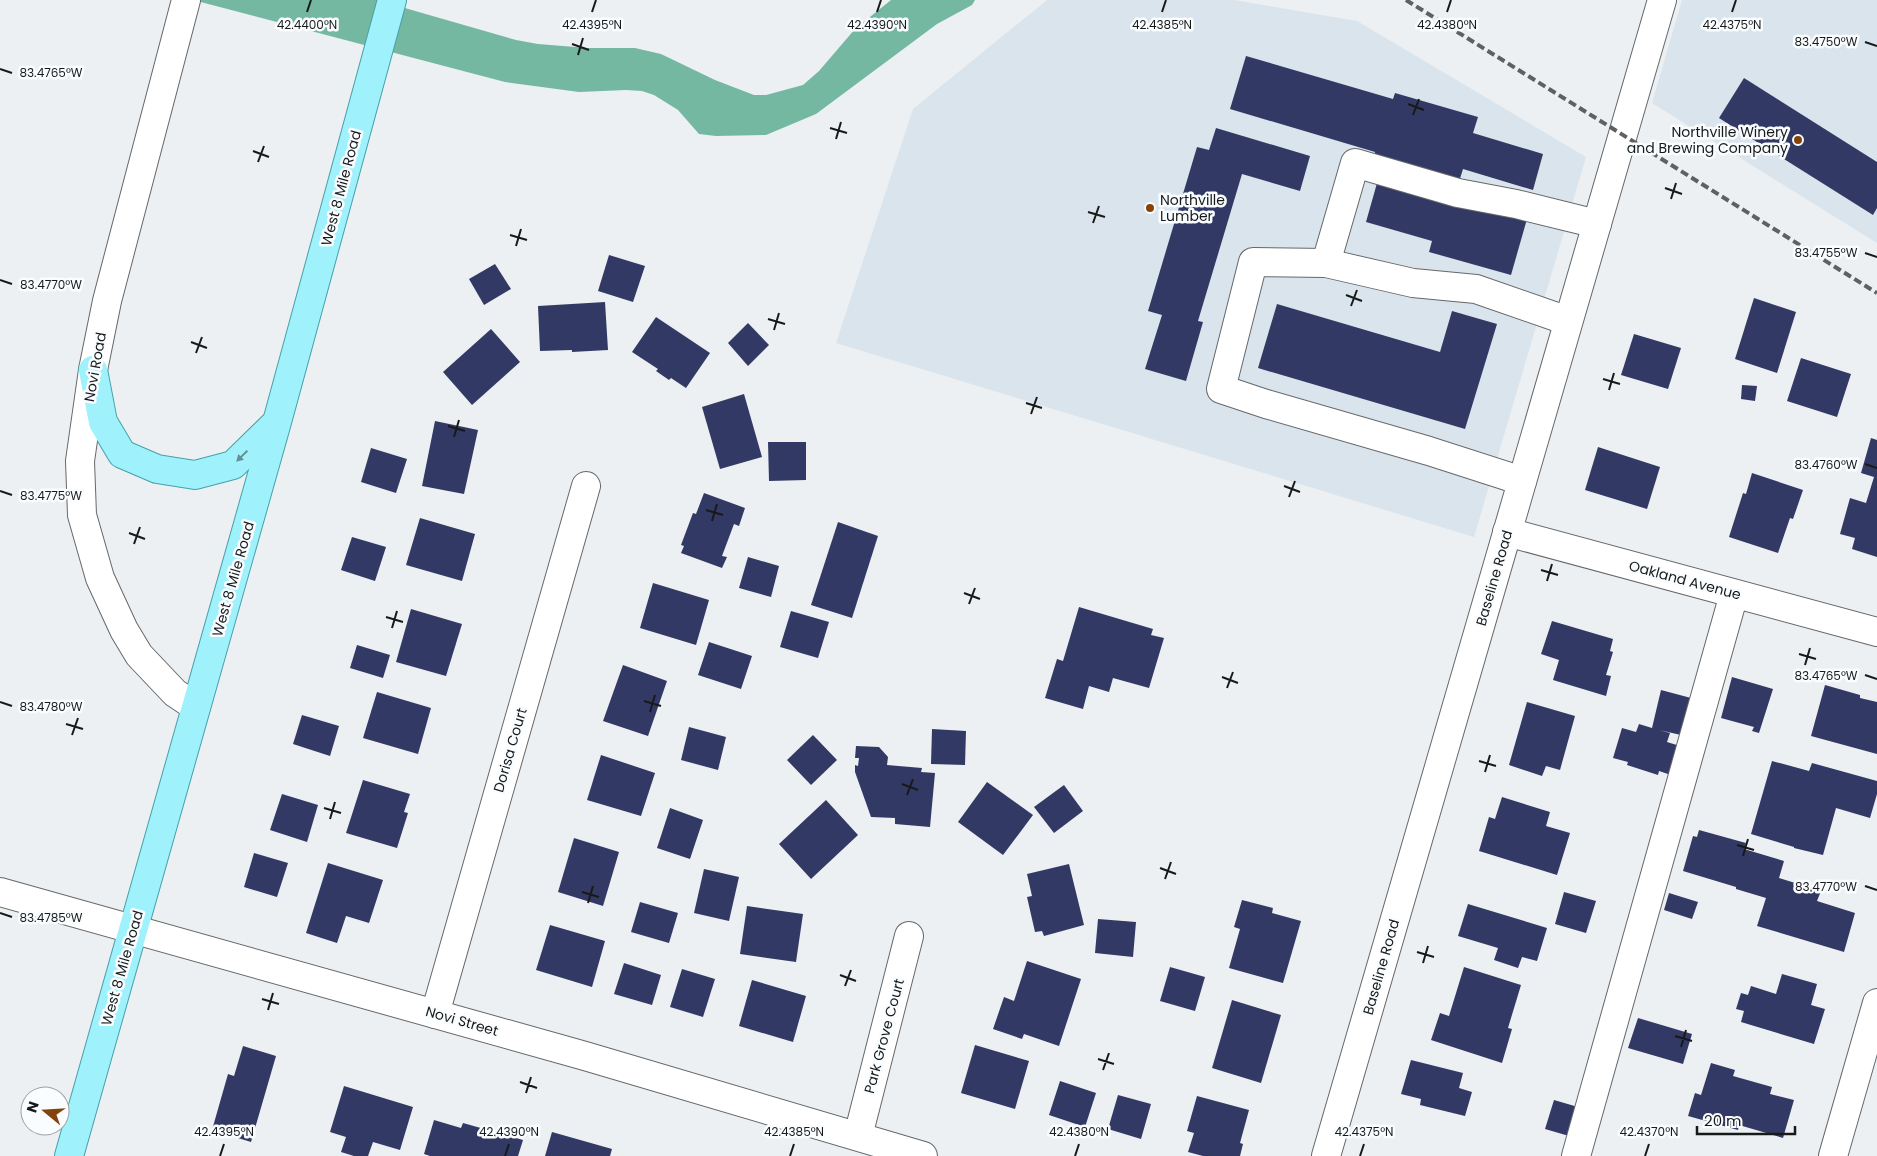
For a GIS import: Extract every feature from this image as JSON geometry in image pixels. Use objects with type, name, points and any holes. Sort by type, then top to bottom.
[{"type":"main road","name":"West 8 Mile Road","points":[[69,1156],[277,422],[392,0]]},
{"type":"main road","points":[[93,370],[103,422],[122,454],[157,469],[195,475],[233,465],[277,422]]},
{"type":"street","name":"Novi Road","points":[[186,0],[107,301],[93,370],[80,461],[82,515],[100,578],[124,630],[139,655],[175,693],[196,707]]},
{"type":"street","name":"Baseline Road","points":[[1326,1156],[1662,0]]},
{"type":"street","points":[[1326,263],[1355,163],[1458,193],[1516,204],[1597,224]]},
{"type":"street","points":[[1522,481],[1429,451],[1266,404],[1221,389],[1253,262],[1326,263],[1413,283],[1476,289],[1568,321]]},
{"type":"street","name":"Dorisa Court","points":[[435,1014],[586,486]]},
{"type":"street","name":"Oakland Avenue","points":[[1507,532],[1870,630]]},
{"type":"street","points":[[1576,1156],[1734,594]]},
{"type":"street","name":"Novi Street","points":[[0,892],[435,1014],[858,1136],[909,1154]]},
{"type":"street","name":"Park Grove Court","points":[[858,1136],[910,936]]},
{"type":"street","points":[[1833,1156],[1877,1003]]},
{"type":"shaded area","points":[[193,0],[377,0],[516,40],[538,44],[588,48],[635,48],[661,54],[715,80],[754,95],[766,95],[803,85],[819,71],[855,29],[891,0],[975,0],[972,5],[937,24],[816,114],[766,135],[716,136],[699,134],[678,110],[654,95],[642,91],[579,92],[505,82]]},
{"type":"shaded area","points":[[1047,0],[1234,0],[1357,21],[1586,157],[1474,537],[836,343],[913,109]]},
{"type":"shaded area","points":[[1682,0],[1877,0],[1877,243],[1652,103]]},
{"type":"building","points":[[1246,56],[1393,99],[1395,93],[1478,117],[1473,133],[1543,154],[1533,190],[1463,169],[1458,185],[1373,160],[1375,152],[1230,109]]},
{"type":"building","name":"Northville Winery and Brewing Company","points":[[1744,78],[1877,162],[1877,208],[1873,215],[1719,118]]},
{"type":"building","points":[[1216,128],[1310,156],[1300,191],[1242,174],[1198,321],[1203,322],[1186,381],[1145,369],[1162,315],[1148,311],[1197,147],[1209,150]]},
{"type":"building","points":[[1379,176],[1527,219],[1511,275],[1429,252],[1432,241],[1366,222]]},
{"type":"building","points":[[609,255],[645,266],[633,302],[598,291]]},
{"type":"building","points":[[495,264],[511,289],[484,305],[469,279]]},
{"type":"building","points":[[1754,298],[1796,312],[1777,373],[1735,359]]},
{"type":"building","points":[[605,302],[608,350],[540,351],[538,306]]},
{"type":"building","points":[[1277,304],[1440,352],[1452,311],[1497,324],[1465,429],[1258,368]]},
{"type":"building","points":[[656,317],[710,353],[686,388],[671,378],[669,380],[656,371],[658,369],[632,352]]},
{"type":"building","points":[[748,323],[769,345],[748,366],[728,343]]},
{"type":"building","points":[[491,329],[520,362],[472,405],[443,372]]},
{"type":"building","points":[[1634,334],[1681,348],[1668,389],[1621,375]]},
{"type":"building","points":[[1801,358],[1851,374],[1837,417],[1787,401]]},
{"type":"building","points":[[1742,385],[1757,386],[1755,401],[1741,399]]},
{"type":"building","points":[[744,394],[762,457],[720,469],[702,407]]},
{"type":"building","points":[[435,421],[478,430],[464,494],[422,486]]},
{"type":"building","points":[[1871,438],[1877,440],[1877,557],[1852,549],[1855,538],[1840,534],[1850,498],[1866,503],[1874,477],[1861,473]]},
{"type":"building","points":[[768,442],[806,442],[806,480],[769,481]]},
{"type":"building","points":[[1598,447],[1660,467],[1647,509],[1585,490]]},
{"type":"building","points":[[371,448],[407,459],[396,493],[361,482]]},
{"type":"building","points":[[1752,473],[1803,490],[1793,519],[1790,518],[1778,553],[1729,537],[1743,493],[1746,494]]},
{"type":"building","points":[[704,493],[745,508],[739,526],[734,524],[722,556],[727,557],[722,568],[681,553],[684,546],[681,545],[693,513],[696,514]]},
{"type":"building","points":[[420,518],[475,534],[462,581],[406,565]]},
{"type":"building","points":[[838,522],[878,536],[852,618],[811,605]]},
{"type":"building","points":[[352,537],[386,547],[375,581],[341,570]]},
{"type":"building","points":[[748,557],[779,566],[771,597],[739,588]]},
{"type":"building","points":[[653,583],[709,600],[696,645],[640,628]]},
{"type":"building","points":[[1079,607],[1153,629],[1151,635],[1164,638],[1149,688],[1113,678],[1109,692],[1089,686],[1083,709],[1045,698],[1057,659],[1063,661]]},
{"type":"building","points":[[411,609],[462,624],[446,676],[396,662]]},
{"type":"building","points":[[791,611],[829,622],[818,658],[780,647]]},
{"type":"building","points":[[1552,621],[1613,639],[1610,651],[1613,652],[1606,675],[1611,676],[1606,696],[1553,680],[1559,660],[1541,654]]},
{"type":"building","points":[[709,642],[752,656],[741,689],[698,675]]},
{"type":"building","points":[[357,645],[390,655],[383,678],[350,668]]},
{"type":"building","points":[[623,665],[667,681],[648,736],[603,721]]},
{"type":"building","points":[[1732,677],[1773,689],[1759,733],[1752,731],[1754,727],[1721,718]]},
{"type":"building","points":[[1825,685],[1877,702],[1877,754],[1811,736]]},
{"type":"building","points":[[1661,690],[1691,698],[1681,735],[1659,730],[1670,733],[1667,742],[1680,746],[1671,775],[1659,771],[1658,775],[1627,765],[1628,762],[1613,758],[1622,728],[1636,732],[1639,724],[1652,728]]},
{"type":"building","points":[[377,692],[431,708],[418,754],[363,738]]},
{"type":"building","points":[[1527,702],[1575,716],[1560,770],[1546,766],[1542,776],[1509,765]]},
{"type":"building","points":[[302,715],[339,726],[330,756],[293,744]]},
{"type":"building","points":[[689,727],[726,737],[718,770],[681,760]]},
{"type":"building","points":[[932,729],[966,731],[965,765],[931,764]]},
{"type":"building","points":[[813,735],[837,760],[811,785],[787,760]]},
{"type":"building","points":[[856,746],[879,747],[888,757],[887,765],[922,768],[921,772],[935,773],[930,827],[895,824],[895,818],[871,817],[855,772],[855,765],[858,766],[859,758],[855,758]]},
{"type":"building","points":[[601,755],[655,773],[641,816],[587,800]]},
{"type":"building","points":[[1772,761],[1809,771],[1812,763],[1877,781],[1877,794],[1870,818],[1836,808],[1823,855],[1751,834]]},
{"type":"building","points":[[363,780],[410,794],[404,812],[408,813],[397,848],[346,833]]},
{"type":"building","points":[[987,782],[1033,815],[1003,855],[958,822]]},
{"type":"building","points":[[1064,785],[1083,811],[1054,833],[1034,807]]},
{"type":"building","points":[[282,794],[318,805],[307,842],[270,830]]},
{"type":"building","points":[[1502,797],[1550,812],[1546,826],[1570,833],[1557,875],[1479,851],[1489,817],[1495,819]]},
{"type":"building","points":[[826,800],[858,835],[811,879],[779,844]]},
{"type":"building","points":[[670,808],[703,820],[690,859],[657,848]]},
{"type":"building","points":[[1699,830],[1746,843],[1744,849],[1784,861],[1779,878],[1821,891],[1817,901],[1855,913],[1844,952],[1757,926],[1766,898],[1683,871],[1693,836],[1697,837]]},
{"type":"building","points":[[574,838],[619,852],[603,906],[558,892]]},
{"type":"building","points":[[254,853],[288,863],[277,897],[244,887]]},
{"type":"building","points":[[328,863],[383,880],[369,923],[346,916],[337,943],[306,933]]},
{"type":"building","points":[[1069,864],[1084,925],[1044,936],[1042,931],[1035,932],[1027,897],[1032,896],[1027,874]]},
{"type":"building","points":[[704,869],[739,877],[729,921],[694,913]]},
{"type":"building","points":[[1564,892],[1596,901],[1586,933],[1555,924]]},
{"type":"building","points":[[1669,893],[1698,902],[1692,919],[1664,910]]},
{"type":"building","points":[[1242,900],[1273,908],[1272,913],[1301,921],[1283,983],[1229,968],[1240,929],[1234,927]]},
{"type":"building","points":[[640,902],[678,913],[669,943],[631,932]]},
{"type":"building","points":[[1468,904],[1547,928],[1537,961],[1522,957],[1518,968],[1494,960],[1498,948],[1458,936]]},
{"type":"building","points":[[747,906],[803,914],[796,962],[740,954]]},
{"type":"building","points":[[1098,919],[1136,922],[1133,957],[1095,953]]},
{"type":"building","points":[[550,925],[605,941],[592,987],[536,970]]},
{"type":"building","points":[[1027,961],[1081,979],[1059,1046],[1024,1034],[1022,1039],[993,1029],[1004,997],[1014,1001]]},
{"type":"building","points":[[624,963],[661,975],[652,1005],[614,994]]},
{"type":"building","points":[[1170,967],[1205,977],[1195,1011],[1160,1001]]},
{"type":"building","points":[[1464,967],[1521,985],[1508,1028],[1512,1029],[1502,1063],[1431,1040],[1440,1013],[1449,1016]]},
{"type":"building","points":[[682,969],[715,979],[703,1017],[670,1007]]},
{"type":"building","points":[[1782,974],[1817,984],[1811,1005],[1825,1009],[1814,1044],[1741,1022],[1744,1011],[1736,1009],[1741,993],[1748,995],[1751,986],[1776,994]]},
{"type":"building","points":[[752,980],[806,996],[793,1042],[739,1026]]},
{"type":"building","points":[[1232,1000],[1281,1015],[1261,1083],[1212,1068]]},
{"type":"building","points":[[1638,1018],[1692,1034],[1683,1064],[1628,1048]]},
{"type":"building","points":[[975,1045],[1029,1061],[1015,1109],[961,1093]]},
{"type":"building","points":[[243,1046],[276,1056],[251,1142],[212,1130],[228,1074],[234,1076]]},
{"type":"building","points":[[1411,1060],[1463,1073],[1459,1088],[1472,1092],[1465,1116],[1420,1105],[1421,1099],[1401,1094]]},
{"type":"building","points":[[1711,1063],[1735,1070],[1733,1076],[1772,1087],[1770,1094],[1794,1100],[1783,1138],[1739,1125],[1738,1130],[1688,1116],[1695,1093],[1701,1095]]},
{"type":"building","points":[[1060,1081],[1096,1093],[1085,1127],[1049,1115]]},
{"type":"building","points":[[344,1086],[413,1107],[400,1150],[373,1142],[368,1156],[354,1156],[341,1152],[346,1137],[330,1132]]},
{"type":"building","points":[[1118,1095],[1151,1104],[1141,1139],[1108,1129]]},
{"type":"building","points":[[1197,1096],[1249,1110],[1240,1143],[1243,1144],[1240,1156],[1203,1156],[1188,1152],[1194,1133],[1187,1131]]},
{"type":"building","points":[[1554,1100],[1578,1107],[1569,1136],[1545,1129]]},
{"type":"building","points":[[434,1120],[461,1128],[463,1123],[523,1140],[518,1156],[430,1156],[424,1154]]},
{"type":"building","points":[[552,1132],[612,1149],[610,1156],[545,1156]]},
{"type":"railway","points":[[1406,0],[1877,293]]},
{"type":"place","name":"Northville Winery and Brewing Company","points":[[1798,140]]},
{"type":"place","name":"Northville Lumber","points":[[1150,208]]}]
